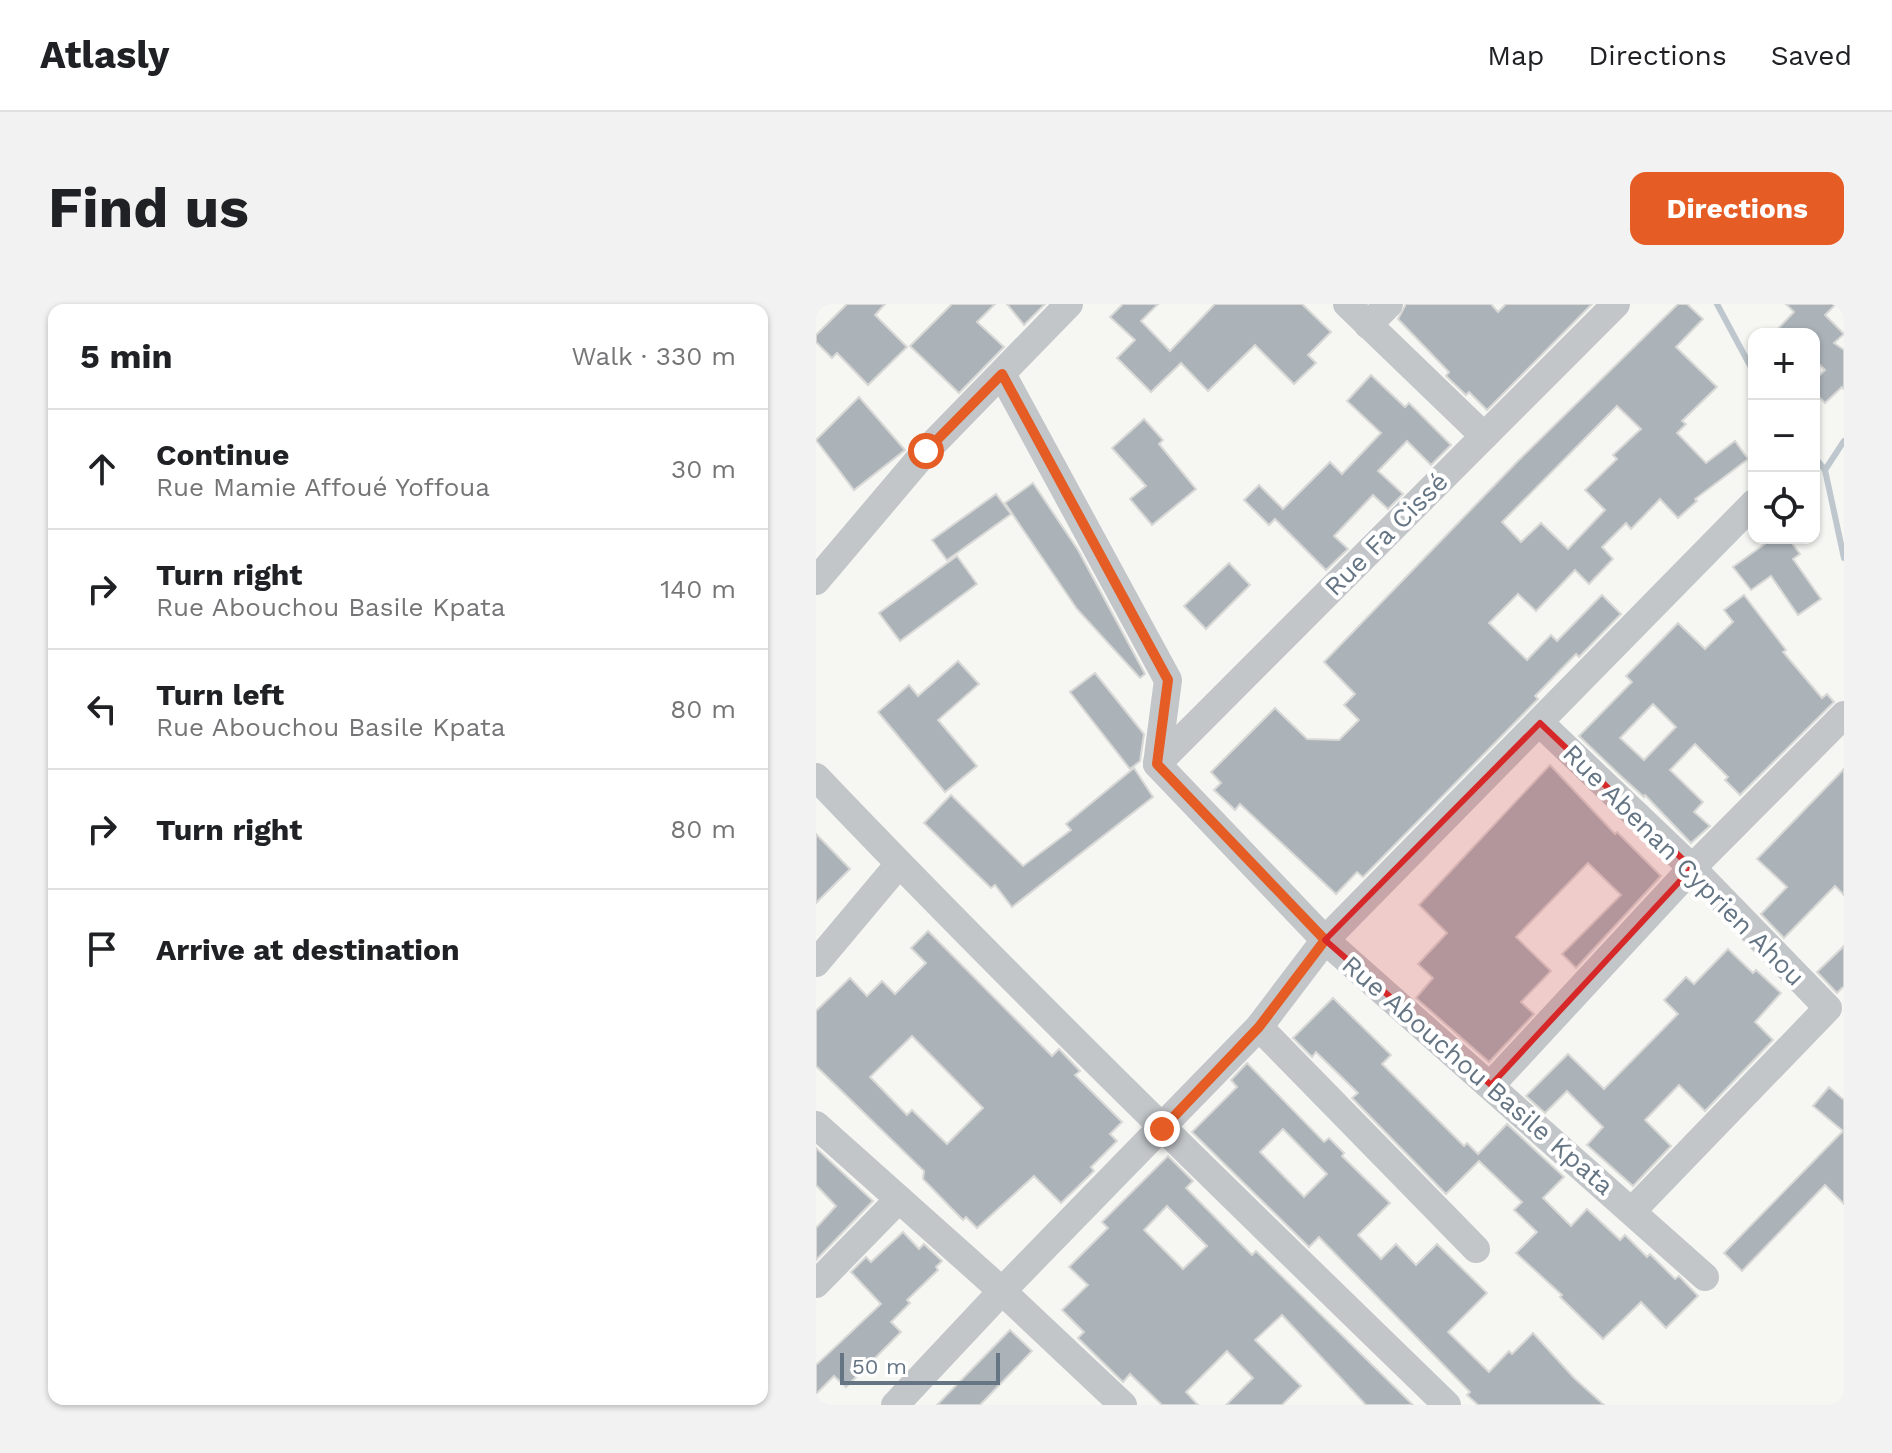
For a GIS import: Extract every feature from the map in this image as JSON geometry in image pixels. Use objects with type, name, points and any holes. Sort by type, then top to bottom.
[{"type":"street","points":[[816,581],[926,451],[1069,304]]},
{"type":"street","points":[[1347,304],[1484,436]]},
{"type":"street","points":[[1368,325],[1389,304]]},
{"type":"street","name":"Rue Fa Cissé","points":[[1157,764],[1616,304]]},
{"type":"street","points":[[1002,374],[1168,680],[1157,764]]},
{"type":"street","points":[[895,1405],[1259,1027],[1325,940],[1748,509]]},
{"type":"street","points":[[1491,1085],[1692,868],[1844,715]]},
{"type":"street","name":"Rue Abenan Cyprien Ahou","points":[[1540,723],[1692,868],[1828,1008],[1632,1211]]},
{"type":"street","name":"Rue Abouchou Basile Kpata","points":[[1157,764],[1325,940],[1705,1277]]},
{"type":"street","points":[[816,777],[1162,1129],[1447,1405]]},
{"type":"street","points":[[816,963],[899,864]]},
{"type":"street","points":[[1259,1027],[1476,1249]]},
{"type":"street","points":[[816,1125],[1002,1291],[1123,1405]]},
{"type":"street","points":[[816,1284],[899,1199]]},
{"type":"highlighted area","points":[[1540,723],[1692,868],[1491,1085],[1325,940]]},
{"type":"building","points":[[847,304],[885,304],[875,315],[907,347],[868,385],[837,353],[832,358],[816,342],[816,335]]},
{"type":"building","points":[[952,304],[995,304],[977,322],[1004,347],[959,393],[910,346]]},
{"type":"building","points":[[1007,304],[1045,304],[1024,325]]},
{"type":"building","points":[[1123,304],[1158,304],[1141,321],[1170,351],[1215,304],[1302,304],[1331,332],[1308,355],[1316,363],[1294,384],[1255,345],[1208,391],[1181,363],[1151,392],[1117,358],[1135,340],[1110,317]]},
{"type":"building","points":[[1406,304],[1491,304],[1498,312],[1506,304],[1592,304],[1487,410],[1446,376],[1449,372],[1398,319]]},
{"type":"building","points":[[1678,304],[1687,304],[1703,319],[1676,347],[1717,387],[1682,421],[1686,424],[1677,433],[1706,463],[1735,441],[1748,459],[1695,499],[1697,501],[1678,518],[1660,499],[1631,529],[1626,523],[1602,547],[1613,559],[1589,584],[1575,570],[1536,611],[1518,594],[1489,623],[1527,660],[1551,635],[1557,641],[1602,595],[1621,614],[1579,657],[1576,654],[1535,696],[1538,699],[1363,877],[1357,872],[1336,894],[1240,804],[1235,810],[1214,790],[1221,783],[1211,772],[1275,708],[1307,739],[1339,740],[1359,720],[1344,705],[1355,694],[1324,662],[1518,461]],"holes":[[[1617,406],[1641,429],[1613,455],[1617,459],[1585,490],[1605,510],[1568,549],[1541,523],[1521,542],[1502,522]]]},
{"type":"building","points":[[1786,304],[1836,304],[1825,315],[1844,334],[1834,343],[1844,350],[1844,389],[1842,387],[1825,403],[1820,398],[1820,375],[1825,370],[1820,365],[1820,328],[1779,328],[1794,312]]},
{"type":"building","points":[[1371,375],[1405,407],[1409,403],[1451,445],[1431,465],[1407,441],[1378,471],[1403,494],[1388,509],[1373,495],[1334,536],[1348,549],[1326,570],[1275,519],[1269,525],[1244,500],[1259,485],[1283,509],[1330,462],[1342,474],[1381,433],[1347,401]]},
{"type":"building","points":[[859,397],[905,450],[854,490],[816,440]]},
{"type":"building","points":[[1144,419],[1163,440],[1159,444],[1196,489],[1152,525],[1130,499],[1146,486],[1112,448]]},
{"type":"building","points":[[1033,483],[1078,550],[1145,674],[1140,678],[1077,609],[1005,503]]},
{"type":"building","points":[[996,494],[1011,514],[947,560],[932,540]]},
{"type":"building","points":[[1765,544],[1792,544],[1800,554],[1793,559],[1821,599],[1798,615],[1771,576],[1751,590],[1733,567]]},
{"type":"building","points":[[957,556],[977,584],[900,641],[879,613]]},
{"type":"building","points":[[1229,563],[1250,585],[1206,629],[1184,606]]},
{"type":"building","points":[[1744,595],[1786,650],[1783,652],[1822,698],[1827,694],[1834,702],[1740,795],[1725,780],[1728,777],[1695,744],[1670,770],[1703,802],[1694,812],[1710,826],[1691,843],[1645,795],[1579,736],[1632,682],[1626,676],[1678,623],[1705,649],[1733,622],[1724,610]],"holes":[[[1653,704],[1676,727],[1644,760],[1620,738]]]},
{"type":"building","points":[[958,661],[979,684],[938,720],[977,766],[945,792],[878,712],[909,685],[918,696]]},
{"type":"building","points":[[1095,673],[1144,734],[1140,761],[1130,769],[1070,692]]},
{"type":"building","points":[[1550,765],[1615,834],[1617,832],[1661,876],[1576,968],[1562,954],[1621,895],[1588,863],[1516,937],[1551,971],[1521,1002],[1534,1014],[1489,1062],[1416,998],[1433,978],[1418,964],[1447,933],[1419,905]]},
{"type":"building","points":[[1134,768],[1153,797],[1012,907],[995,885],[991,888],[924,823],[951,795],[1023,866],[1071,830],[1066,824]]},
{"type":"building","points":[[1844,769],[1844,895],[1835,886],[1784,938],[1761,914],[1787,887],[1757,859]]},
{"type":"building","points":[[816,834],[850,869],[816,903]]},
{"type":"building","points":[[928,931],[1052,1056],[1059,1049],[1080,1071],[1075,1075],[1122,1122],[1110,1134],[1117,1141],[1091,1167],[1094,1171],[1061,1203],[1034,1176],[977,1228],[966,1217],[963,1220],[923,1179],[924,1171],[816,1066],[816,1011],[850,978],[867,996],[882,981],[895,994],[926,963],[911,948]],"holes":[[[912,1036],[983,1108],[947,1144],[912,1110],[907,1115],[870,1077]]]},
{"type":"building","points":[[1844,946],[1844,986],[1837,993],[1817,972]]},
{"type":"building","points":[[1728,949],[1753,973],[1756,970],[1781,993],[1755,1022],[1773,1040],[1705,1111],[1679,1085],[1645,1120],[1671,1146],[1633,1186],[1587,1145],[1603,1127],[1567,1091],[1545,1113],[1526,1096],[1568,1054],[1604,1089],[1678,1014],[1664,1000],[1686,977],[1694,984]]},
{"type":"building","points":[[1333,998],[1391,1055],[1382,1064],[1464,1146],[1467,1143],[1478,1154],[1507,1124],[1564,1177],[1543,1198],[1571,1226],[1587,1209],[1620,1240],[1625,1235],[1675,1279],[1679,1276],[1698,1296],[1666,1328],[1641,1302],[1603,1339],[1560,1297],[1562,1295],[1516,1253],[1537,1232],[1514,1210],[1522,1202],[1479,1161],[1446,1194],[1352,1098],[1358,1093],[1316,1052],[1312,1057],[1293,1038]]},
{"type":"building","points":[[1247,1063],[1324,1142],[1329,1138],[1344,1153],[1342,1156],[1390,1203],[1358,1235],[1381,1259],[1396,1244],[1416,1265],[1437,1244],[1487,1293],[1448,1332],[1489,1372],[1509,1351],[1512,1354],[1533,1333],[1574,1378],[1604,1405],[1478,1405],[1467,1395],[1470,1392],[1319,1237],[1309,1247],[1192,1132],[1237,1087],[1231,1080]],"holes":[[[1283,1129],[1327,1174],[1304,1197],[1260,1152]]]},
{"type":"building","points":[[1829,1087],[1844,1100],[1844,1204],[1825,1185],[1742,1271],[1724,1253],[1843,1131],[1813,1106]]},
{"type":"building","points":[[816,1148],[873,1201],[816,1260],[816,1228],[836,1206],[816,1185]]},
{"type":"building","points":[[1168,1156],[1193,1181],[1186,1188],[1252,1255],[1256,1251],[1413,1405],[1366,1405],[1282,1315],[1255,1340],[1301,1386],[1282,1405],[1226,1405],[1253,1378],[1227,1351],[1186,1392],[1198,1405],[1162,1405],[1130,1374],[1123,1382],[1078,1338],[1084,1332],[1062,1310],[1088,1285],[1069,1267],[1108,1228],[1102,1222]],"holes":[[[1167,1206],[1207,1246],[1183,1269],[1144,1230]]]},
{"type":"building","points":[[903,1232],[919,1249],[924,1244],[942,1261],[936,1267],[938,1270],[907,1300],[910,1303],[891,1322],[901,1332],[846,1387],[834,1376],[816,1394],[816,1365],[881,1304],[851,1272],[866,1257],[871,1262]]},
{"type":"building","points":[[1010,1330],[1032,1351],[980,1405],[937,1405]]},
{"type":"waterway","points":[[1717,304],[1748,362]]},
{"type":"waterway","points":[[1825,470],[1844,441]]},
{"type":"waterway","points":[[1820,464],[1825,470],[1844,558]]},
{"type":"route","points":[[926,451],[1002,374],[1168,680],[1157,764],[1325,940],[1259,1027],[1162,1129]]}]
